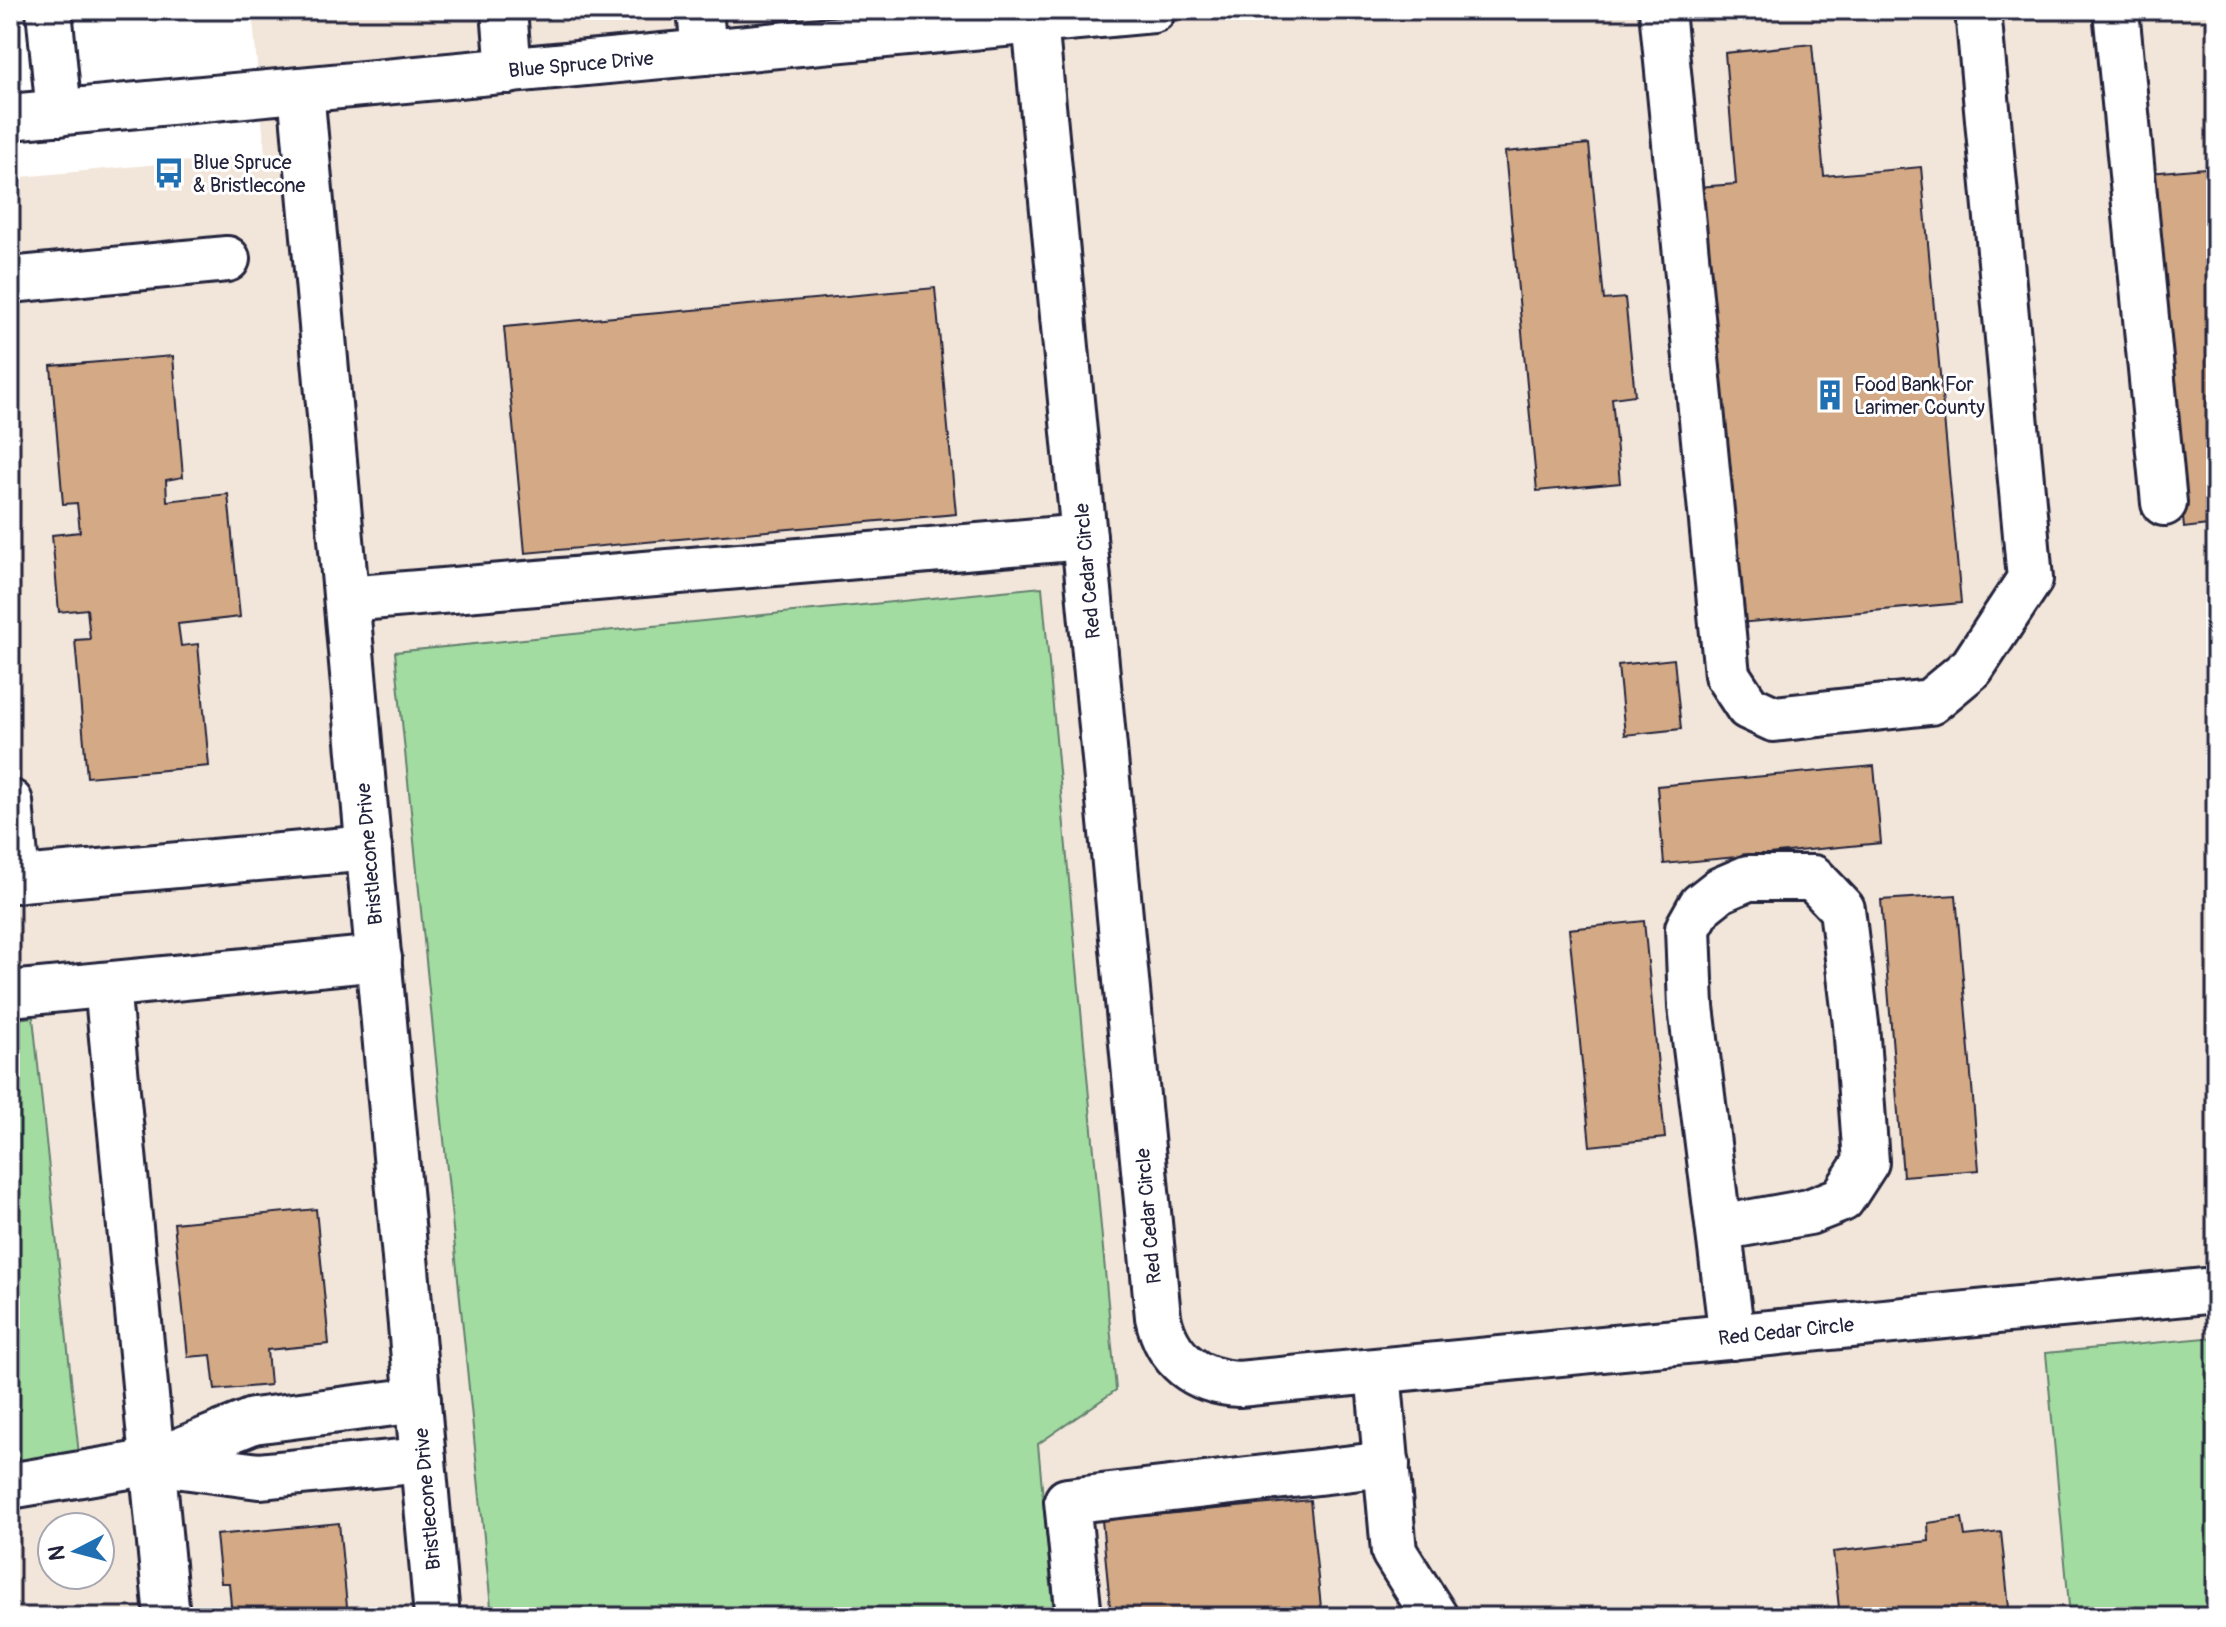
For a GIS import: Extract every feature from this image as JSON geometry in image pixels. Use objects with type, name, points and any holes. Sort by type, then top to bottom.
[{"type":"street","points":[[49,10],[59,113]]},
{"type":"street","points":[[504,10],[509,71]]},
{"type":"street","name":"Blue Spruce Drive","points":[[10,117],[509,71],[702,31],[916,21],[1035,21],[1153,10]]},
{"type":"street","points":[[1662,10],[1727,675],[1748,707],[1774,719],[1930,702],[1972,667],[2030,579],[1978,10]]},
{"type":"street","points":[[2116,10],[2164,503]]},
{"type":"street","name":"Red Cedar Circle","points":[[1035,21],[1161,1334],[1179,1362],[1199,1376],[1223,1384],[2216,1290]]},
{"type":"street","name":"Bristlecone Drive","points":[[301,90],[437,1617]]},
{"type":"street","points":[[10,280],[227,259]]},
{"type":"street","points":[[347,599],[1084,537]]},
{"type":"street","points":[[10,802],[14,880],[369,848]]},
{"type":"street","points":[[1719,1228],[1809,1212],[1842,1199],[1866,1162],[1856,1024],[1842,909],[1813,878],[1748,878],[1720,890],[1701,905],[1688,928],[1691,1007],[1732,1337]]},
{"type":"street","points":[[10,994],[379,958]]},
{"type":"street","points":[[107,985],[167,1617]]},
{"type":"street","points":[[1378,1371],[1394,1552],[1435,1617]]},
{"type":"street","points":[[10,1486],[152,1462],[253,1421],[418,1400]]},
{"type":"street","points":[[152,1462],[259,1476],[423,1460]]},
{"type":"street","points":[[1079,1617],[1067,1501],[1387,1464]]},
{"type":"shaded area","points":[[252,10],[2216,10],[2216,1617],[10,1617],[10,178],[265,154]]},
{"type":"green space","points":[[1042,587],[1116,1390],[1038,1444],[1054,1617],[492,1617],[395,652]]},
{"type":"green space","points":[[33,1017],[79,1455],[10,1461],[10,1020]]},
{"type":"green space","points":[[2216,1337],[2216,1617],[2070,1617],[2046,1353]]},
{"type":"building","name":"Food Bank For Larimer County","points":[[1812,44],[1824,176],[1921,167],[1961,603],[1738,623],[1698,187],[1736,184],[1725,53]]},
{"type":"building","points":[[1589,144],[1604,300],[1625,298],[1635,395],[1612,398],[1620,483],[1537,491],[1505,152]]},
{"type":"building","points":[[2216,167],[2216,524],[2184,528],[2150,173]]},
{"type":"building","points":[[935,288],[956,514],[525,553],[504,327]]},
{"type":"building","points":[[173,356],[183,477],[166,480],[167,501],[228,494],[240,617],[178,624],[181,646],[198,644],[209,766],[87,777],[75,640],[90,639],[87,609],[59,612],[52,535],[80,532],[77,503],[63,504],[51,366]]},
{"type":"building","points":[[1674,659],[1681,729],[1625,735],[1618,665]]},
{"type":"building","points":[[1874,766],[1881,843],[1664,864],[1657,786]]},
{"type":"building","points":[[1956,895],[1979,1170],[1903,1176],[1881,900]]},
{"type":"building","points":[[1644,921],[1665,1138],[1590,1146],[1569,929]]},
{"type":"building","points":[[316,1209],[329,1344],[267,1350],[270,1385],[215,1390],[211,1355],[188,1357],[174,1223]]},
{"type":"building","points":[[1310,1500],[1322,1617],[1111,1617],[1102,1520]]},
{"type":"building","points":[[1962,1518],[1965,1536],[2001,1532],[2010,1617],[1840,1617],[1833,1552],[1929,1541],[1928,1523]]},
{"type":"building","points":[[339,1523],[348,1617],[232,1617],[229,1583],[221,1583],[216,1535]]},
{"type":"place","name":"Blue Spruce & Bristlecone","points":[[169,173]]},
{"type":"place","name":"Food Bank For Larimer County","points":[[1830,395]]}]
